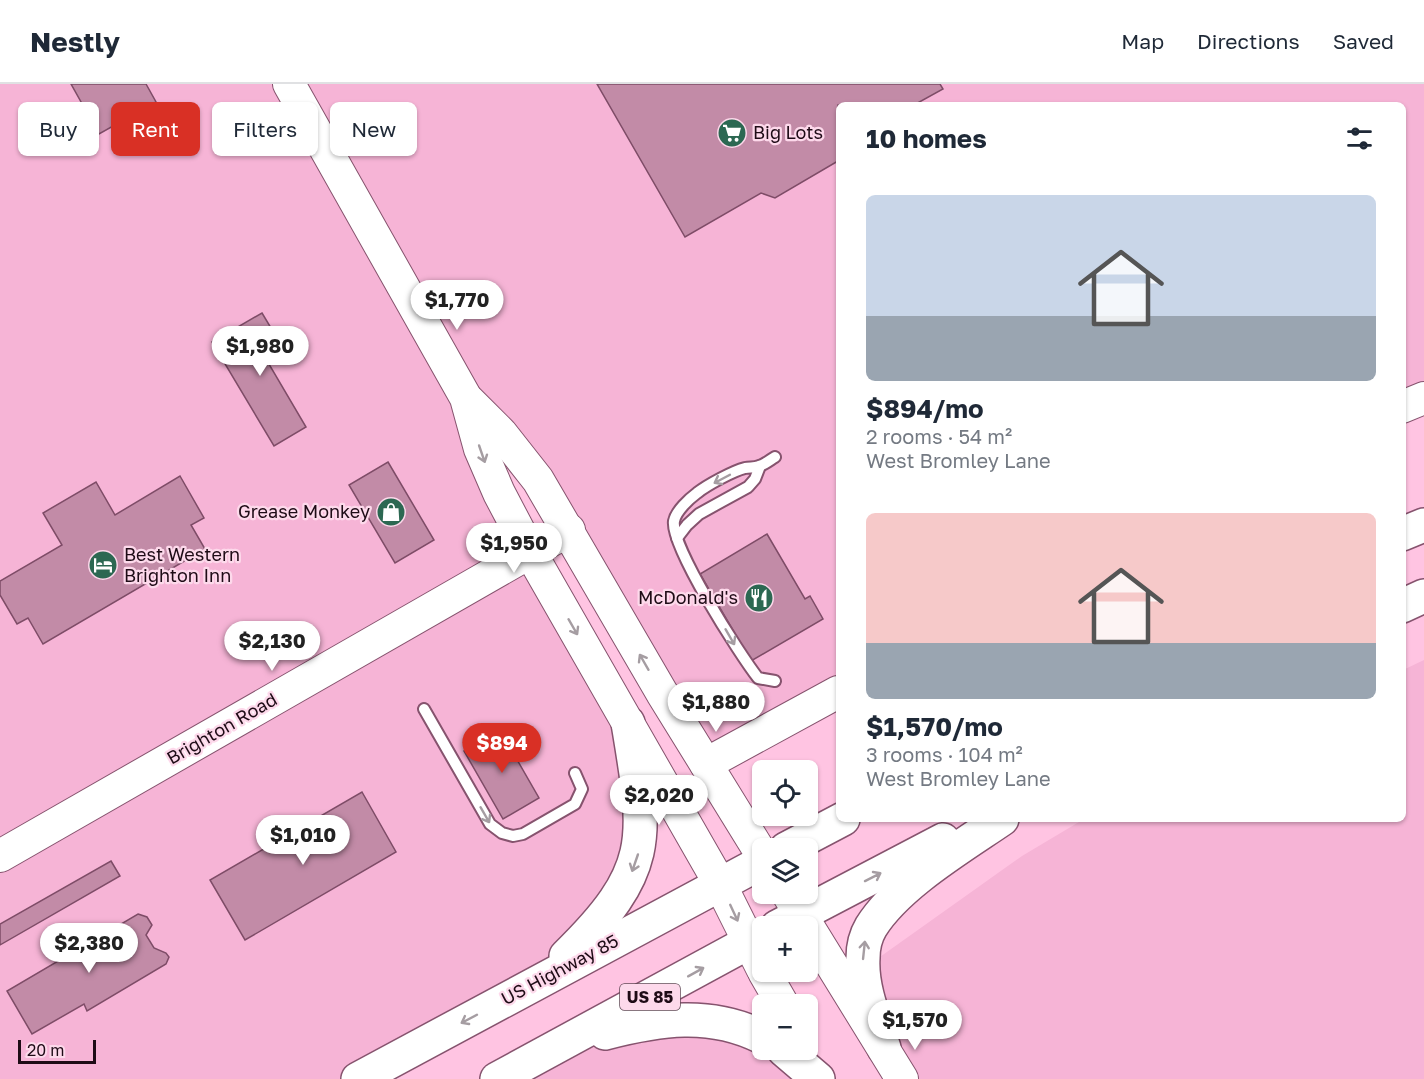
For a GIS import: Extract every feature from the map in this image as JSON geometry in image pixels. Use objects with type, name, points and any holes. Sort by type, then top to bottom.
[{"type":"highway","points":[[1406,532],[1424,525]]},
{"type":"highway","points":[[1406,604],[1424,596]]},
{"type":"highway","points":[[539,982],[608,912],[621,894],[633,870],[638,854],[642,821],[628,723]]},
{"type":"highway","points":[[807,838],[837,822]]},
{"type":"highway","points":[[789,912],[977,822]]},
{"type":"highway","points":[[884,1048],[872,1010],[863,969],[865,938],[870,928],[887,906],[906,888],[998,822]]},
{"type":"highway","name":"US Highway 85","points":[[358,1079],[752,867]]},
{"type":"highway","name":"US 85","points":[[497,1079],[752,951]]},
{"type":"highway","points":[[552,1050],[615,1030],[691,1020],[715,1020],[752,1033]]},
{"type":"highway","points":[[796,1060],[818,1079]]},
{"type":"main road","points":[[289,84],[466,398],[489,471],[530,552],[752,940]]},
{"type":"main road","points":[[466,398],[519,454],[538,480],[658,685],[752,839]]},
{"type":"main road","points":[[1406,405],[1424,398]]},
{"type":"main road","name":"Brighton Road","points":[[0,856],[569,530]]},
{"type":"main road","points":[[706,764],[836,693]]},
{"type":"main road","points":[[789,912],[884,1048],[902,1079]]},
{"type":"main road","points":[[813,1060],[824,1079]]},
{"type":"lane","points":[[775,457],[760,466],[745,468],[698,492],[674,519],[674,529],[685,558],[734,645],[758,678],[775,681]]},
{"type":"lane","points":[[677,538],[699,514],[748,487],[755,479],[760,466]]},
{"type":"lane","points":[[424,709],[490,824],[502,833],[513,836],[523,834],[574,804],[582,789],[575,773]]},
{"type":"shaded area","points":[[0,84],[1424,84],[1424,398],[1406,406],[1406,102],[836,102],[836,693],[706,764],[467,399],[628,723],[641,821],[585,937],[358,1079],[0,1079]]},
{"type":"shaded area","points":[[1424,660],[1424,1079],[901,1079],[863,969],[1022,856],[1079,822],[1406,822],[1406,669]]},
{"type":"shaded area","points":[[645,1025],[752,1044],[752,1060],[796,1060],[818,1079],[497,1079]]},
{"type":"building","points":[[71,84],[146,84],[156,102],[111,102],[111,127],[99,134],[99,102],[81,102]]},
{"type":"building","name":"Big Lots","points":[[597,84],[940,84],[943,89],[919,102],[836,102],[836,162],[775,198],[761,193],[685,237]]},
{"type":"building","points":[[262,313],[280,343],[263,354],[306,427],[274,446],[212,342]]},
{"type":"building","name":"Grease Monkey","points":[[388,462],[434,540],[395,563],[349,485]]},
{"type":"building","name":"Best Western Brighton Inn","points":[[180,476],[204,518],[191,525],[205,549],[43,644],[28,618],[17,624],[0,595],[0,581],[62,545],[43,513],[96,482],[115,515]]},
{"type":"building","name":"McDonald's","points":[[767,534],[805,599],[810,596],[823,619],[751,661],[700,574]]},
{"type":"building","points":[[500,730],[539,798],[503,819],[464,751]]},
{"type":"building","points":[[362,792],[396,852],[245,940],[210,880]]},
{"type":"building","points":[[111,861],[120,876],[0,945],[0,924]]},
{"type":"building","points":[[138,914],[147,917],[152,925],[146,935],[154,948],[166,953],[169,957],[166,964],[87,1011],[84,1004],[32,1034],[7,991]]},
{"type":"place","name":"Big Lots","points":[[732,133]]},
{"type":"place","name":"Grease Monkey","points":[[391,512]]},
{"type":"place","name":"Best Western Brighton Inn","points":[[103,565]]},
{"type":"place","name":"McDonald's","points":[[759,598]]}]
